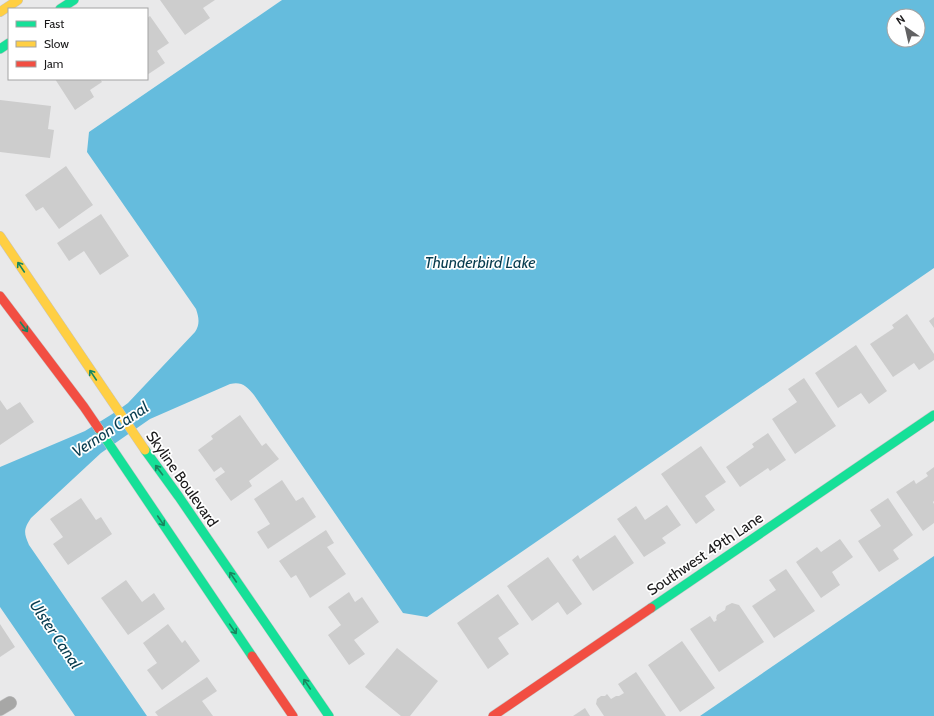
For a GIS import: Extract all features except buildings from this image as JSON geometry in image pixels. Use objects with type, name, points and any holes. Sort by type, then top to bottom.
[{"type":"street","points":[[0,12],[18,0]]},
{"type":"street","points":[[62,8],[74,0]]},
{"type":"street","name":"Skyline Boulevard","points":[[0,236],[136,438],[329,716]]},
{"type":"street","points":[[0,296],[84,407],[293,716]]},
{"type":"street","name":"Southwest 49th Lane","points":[[493,716],[934,415]]},
{"type":"water","name":"Thunderbird Lake","points":[[282,0],[934,0],[934,268],[427,617],[403,613],[254,395],[249,389],[241,384],[230,384],[150,419],[101,453],[31,518],[25,534],[29,545],[147,716],[75,716],[0,607],[0,467],[85,431],[117,411],[128,403],[195,332],[198,326],[198,315],[196,309],[87,152],[89,132]]},
{"type":"water","points":[[934,556],[934,716],[700,716]]},
{"type":"traffic: fast","points":[[62,8],[74,0]]},
{"type":"traffic: fast","points":[[0,49],[8,44]]},
{"type":"traffic: fast","points":[[651,608],[934,415]]},
{"type":"traffic: fast","points":[[99,429],[252,656]]},
{"type":"traffic: fast","points":[[145,450],[179,497],[329,716]]},
{"type":"traffic: slow","points":[[0,12],[18,0]]},
{"type":"traffic: slow","points":[[0,236],[145,450]]},
{"type":"traffic: jam","points":[[0,296],[99,429]]},
{"type":"traffic: jam","points":[[493,716],[651,608]]},
{"type":"traffic: jam","points":[[252,656],[293,716]]},
{"type":"water label","name":"Vernon Canal","points":[[110,429]]},
{"type":"water label","name":"Ulster Canal","points":[[56,634]]}]
